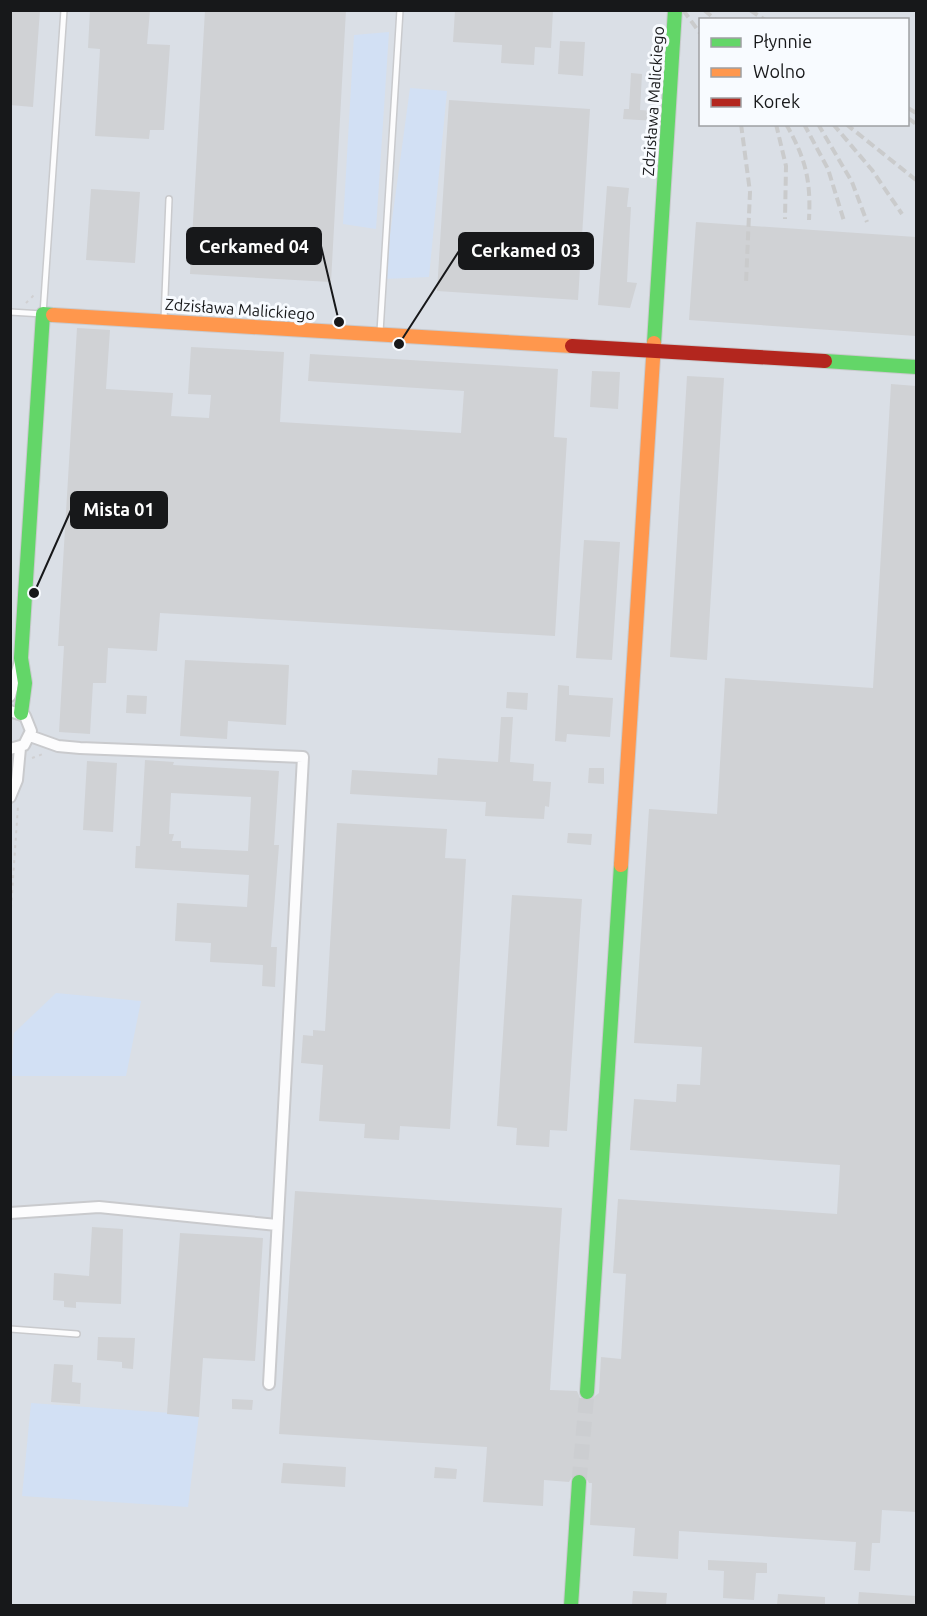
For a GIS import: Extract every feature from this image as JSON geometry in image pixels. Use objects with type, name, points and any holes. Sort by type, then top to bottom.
[{"type":"street","name":"Zdzisława Malickiego","points":[[43,314],[653,352],[675,10]]},
{"type":"street","points":[[10,696],[21,658],[43,314]]},
{"type":"street","points":[[586,1392],[653,352],[916,367]]},
{"type":"street","points":[[21,658],[25,683],[16,712],[29,720],[30,736]]},
{"type":"street","points":[[14,798],[15,748],[30,736]]},
{"type":"street","points":[[30,736],[58,746],[80,748],[303,757],[268,1384]]},
{"type":"street","points":[[10,1213],[99,1207],[277,1225]]},
{"type":"street","points":[[571,1605],[579,1482]]},
{"type":"lane","points":[[10,312],[43,314],[64,10]]},
{"type":"lane","points":[[380,335],[400,10]]},
{"type":"lane","points":[[164,321],[170,198]]},
{"type":"lane","points":[[10,1329],[78,1334]]},
{"type":"path","points":[[10,923],[14,798]]},
{"type":"shaded area","points":[[11,11],[916,11],[916,1605],[11,1606]]},
{"type":"shaded area","points":[[389,32],[376,229],[343,224],[354,35]]},
{"type":"shaded area","points":[[410,88],[447,91],[429,277],[384,279]]},
{"type":"shaded area","points":[[56,993],[141,1001],[126,1076],[11,1076],[14,1033]]},
{"type":"shaded area","points":[[31,1403],[199,1415],[188,1507],[22,1496]]},
{"type":"building","points":[[10,10],[40,10],[33,107],[10,105]]},
{"type":"building","points":[[90,10],[150,10],[147,44],[170,45],[164,130],[150,130],[149,139],[95,136],[100,49],[88,48]]},
{"type":"building","points":[[205,10],[346,10],[331,282],[190,274]]},
{"type":"building","points":[[455,10],[553,10],[551,48],[535,47],[534,65],[501,63],[502,45],[453,42]]},
{"type":"building","points":[[560,41],[585,42],[583,76],[558,74]]},
{"type":"building","points":[[631,73],[642,74],[640,110],[655,111],[655,121],[623,119],[624,109],[629,109]]},
{"type":"building","points":[[449,100],[590,109],[578,300],[437,291]]},
{"type":"building","points":[[607,186],[629,188],[627,207],[631,207],[627,282],[637,283],[630,308],[598,305]]},
{"type":"building","points":[[91,189],[140,192],[135,263],[86,260]]},
{"type":"building","points":[[696,222],[916,237],[916,336],[689,320]]},
{"type":"building","points":[[77,328],[110,330],[106,389],[173,393],[171,416],[209,418],[211,395],[188,394],[191,347],[284,352],[280,422],[461,433],[464,391],[308,381],[310,354],[558,369],[554,437],[567,438],[555,636],[160,613],[157,651],[108,648],[106,683],[93,683],[90,734],[59,732],[64,646],[58,646]]},
{"type":"building","points":[[592,371],[620,372],[618,409],[590,407]]},
{"type":"building","points":[[687,376],[724,378],[707,660],[670,657]]},
{"type":"building","points":[[891,384],[916,386],[916,1512],[882,1510],[880,1543],[872,1543],[870,1571],[854,1570],[856,1542],[679,1531],[678,1559],[633,1556],[635,1528],[590,1525],[592,1483],[589,1483],[584,1474],[574,1474],[569,1482],[544,1480],[543,1506],[483,1502],[487,1447],[279,1434],[295,1191],[562,1208],[550,1390],[577,1391],[581,1400],[587,1402],[599,1393],[601,1357],[621,1359],[626,1274],[613,1273],[618,1199],[837,1214],[840,1165],[630,1150],[634,1099],[676,1102],[677,1084],[700,1085],[702,1047],[634,1043],[649,809],[717,814],[725,678],[873,688]]},
{"type":"building","points":[[584,540],[620,542],[612,660],[576,658]]},
{"type":"building","points":[[185,660],[289,665],[286,725],[228,721],[227,739],[180,736]]},
{"type":"building","points":[[558,685],[569,686],[569,695],[613,698],[610,737],[567,734],[566,742],[555,741]]},
{"type":"building","points":[[507,692],[528,693],[527,710],[506,708]]},
{"type":"building","points":[[127,695],[147,696],[146,714],[126,713]]},
{"type":"building","points":[[501,717],[513,717],[510,762],[534,764],[533,781],[551,782],[549,807],[545,806],[544,819],[485,816],[486,802],[350,794],[352,770],[437,775],[438,758],[498,762]]},
{"type":"building","points":[[145,760],[174,762],[173,765],[279,771],[274,845],[279,845],[271,947],[277,947],[275,987],[262,986],[263,965],[210,962],[211,943],[175,941],[177,903],[247,907],[249,875],[135,868],[136,846],[140,846]],"holes":[[[171,793],[251,797],[248,851],[181,848],[181,841],[172,841],[174,834],[169,834]]]},
{"type":"building","points":[[87,761],[117,763],[113,832],[83,830]]},
{"type":"building","points":[[589,768],[604,768],[604,784],[588,783]]},
{"type":"building","points":[[337,823],[447,829],[445,858],[466,859],[450,1129],[400,1126],[399,1140],[364,1138],[365,1124],[319,1121],[323,1065],[301,1063],[303,1035],[313,1036],[313,1030],[325,1031]]},
{"type":"building","points":[[568,833],[592,834],[591,845],[567,843]]},
{"type":"building","points":[[512,895],[582,899],[567,1131],[550,1130],[549,1147],[516,1145],[517,1128],[497,1126]]},
{"type":"building","points":[[92,1227],[123,1229],[121,1304],[76,1302],[76,1308],[64,1307],[64,1301],[53,1300],[54,1273],[89,1276]]},
{"type":"building","points":[[180,1233],[263,1238],[255,1361],[203,1358],[199,1417],[167,1414]]},
{"type":"building","points":[[98,1337],[135,1338],[133,1369],[122,1368],[122,1362],[97,1360]]},
{"type":"building","points":[[54,1364],[73,1365],[72,1382],[81,1383],[80,1404],[51,1402]]},
{"type":"building","points":[[232,1399],[253,1400],[252,1410],[232,1409]]},
{"type":"building","points":[[283,1463],[346,1467],[345,1487],[281,1483]]},
{"type":"building","points":[[435,1467],[457,1469],[456,1479],[434,1478]]},
{"type":"building","points":[[708,1560],[767,1563],[767,1573],[756,1573],[754,1600],[723,1598],[724,1571],[708,1570]]},
{"type":"building","points":[[633,1591],[667,1593],[666,1605],[632,1605]]},
{"type":"building","points":[[859,1592],[916,1596],[916,1605],[858,1605]]},
{"type":"building","points":[[778,1594],[825,1597],[825,1605],[777,1605]]},
{"type":"tunnel","points":[[579,1482],[587,1392]]},
{"type":"railway","points":[[683,10],[699,32]]},
{"type":"railway","points":[[704,10],[714,18]]},
{"type":"railway","points":[[750,10],[762,18]]},
{"type":"railway","points":[[909,109],[916,113]]},
{"type":"railway","points":[[909,119],[916,124]]},
{"type":"railway","points":[[741,126],[750,192],[746,283]]},
{"type":"railway","points":[[776,126],[786,166],[785,219]]},
{"type":"railway","points":[[787,126],[806,170],[809,220]]},
{"type":"railway","points":[[805,126],[828,169],[844,221]]},
{"type":"railway","points":[[819,126],[852,182],[867,222]]},
{"type":"railway","points":[[835,126],[872,170],[902,214]]},
{"type":"railway","points":[[848,126],[916,180]]},
{"type":"traffic: fast","points":[[654,343],[675,10]]},
{"type":"traffic: fast","points":[[21,713],[25,683],[21,658],[43,314],[53,315]]},
{"type":"traffic: fast","points":[[825,361],[916,367]]},
{"type":"traffic: fast","points":[[587,1392],[621,865]]},
{"type":"traffic: fast","points":[[571,1606],[579,1482]]},
{"type":"traffic: slow","points":[[53,315],[572,346]]},
{"type":"traffic: slow","points":[[621,865],[654,343]]},
{"type":"traffic: jam","points":[[572,346],[825,361]]},
{"type":"place","name":"Cerkamed 04","points":[[339,322]]},
{"type":"place","name":"Cerkamed 03","points":[[399,344]]},
{"type":"place","name":"Mista 01","points":[[34,593]]}]
